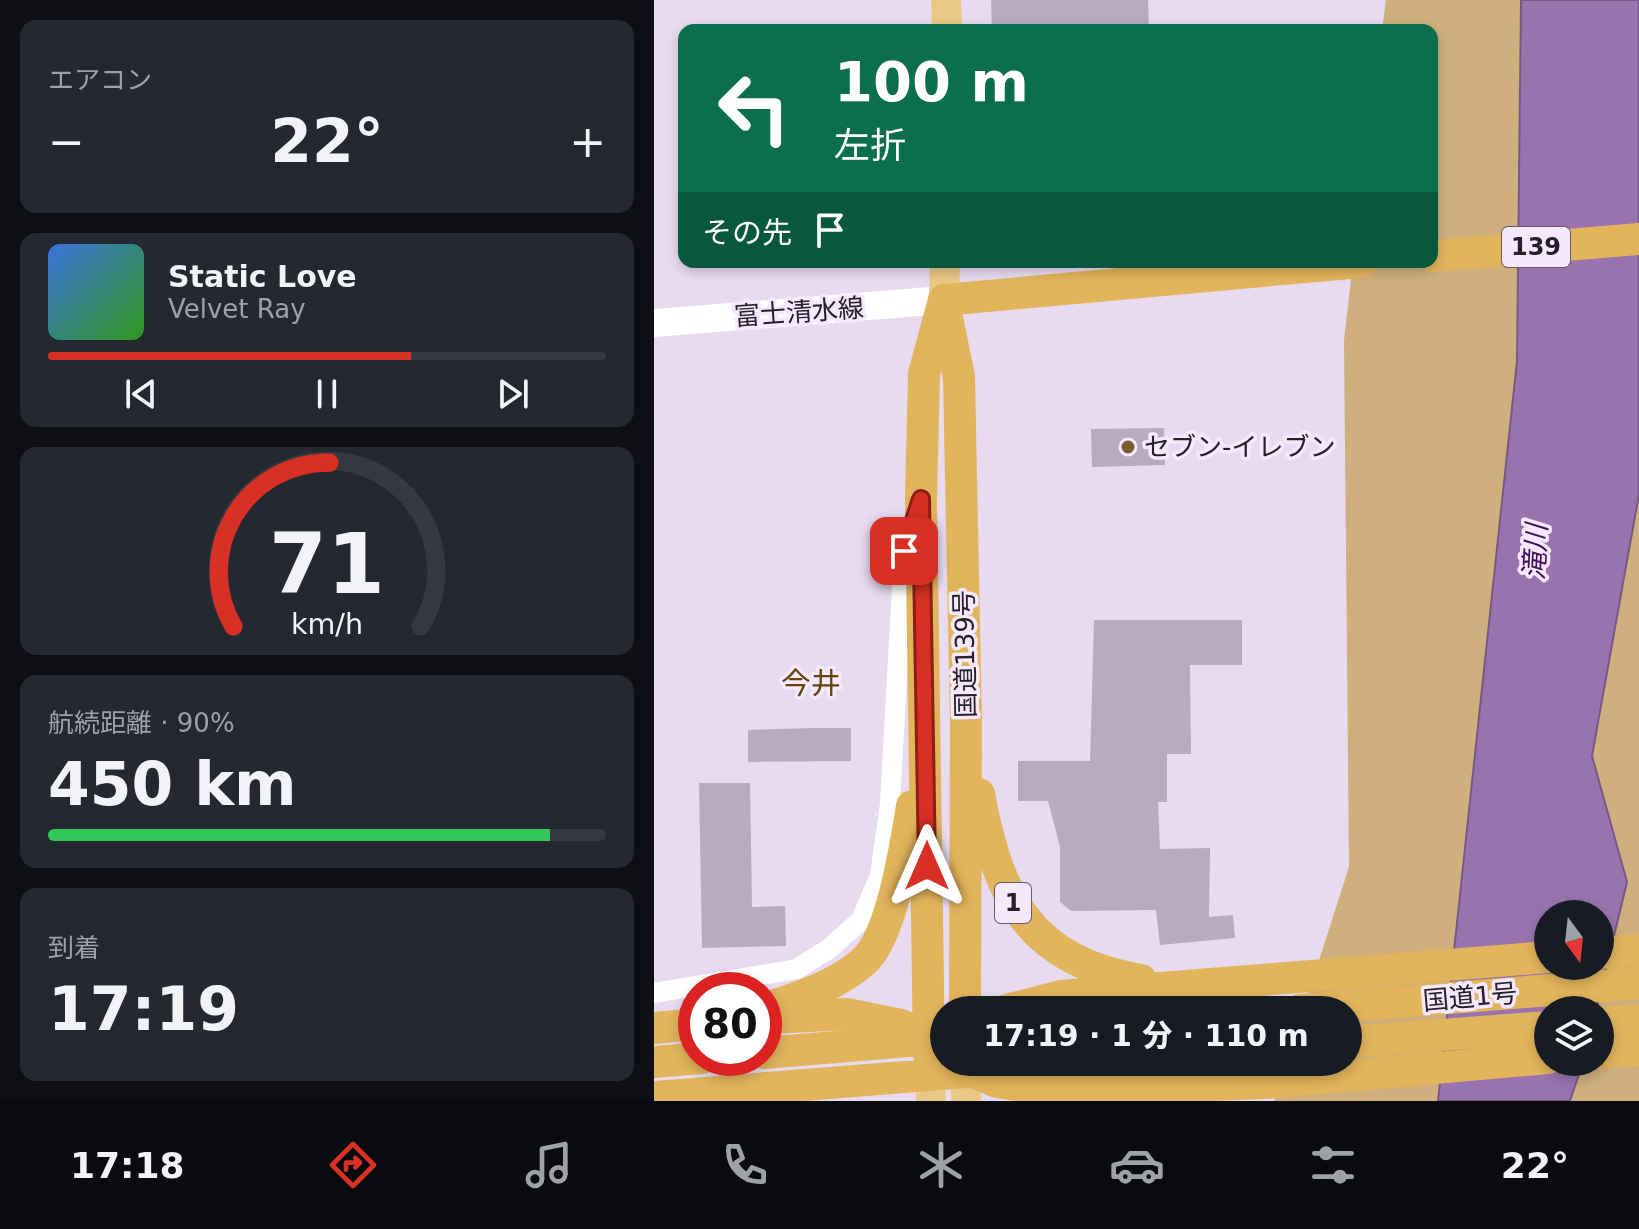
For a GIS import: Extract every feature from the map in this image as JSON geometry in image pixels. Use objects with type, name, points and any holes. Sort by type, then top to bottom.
[{"type":"highway","name":"139","points":[[1438,256],[1639,239]]},
{"type":"highway","points":[[944,300],[1295,268]]},
{"type":"highway","name":"国道139号","points":[[941,996],[927,720],[921,499],[924,374],[944,300]]},
{"type":"highway","name":"国道139号","points":[[944,300],[959,377],[966,724],[965,996]]},
{"type":"highway","points":[[782,1003],[827,987],[866,960],[893,905],[927,720]]},
{"type":"highway","name":"1","points":[[966,724],[985,827],[1008,898],[1038,934],[1074,960],[1118,976],[1173,986]]},
{"type":"highway","points":[[1614,952],[1639,950]]},
{"type":"highway","name":"1","points":[[1061,996],[1534,958]]},
{"type":"highway","name":"国道1号","points":[[1362,1005],[1639,983]]},
{"type":"highway","points":[[782,1017],[847,1014],[901,1025],[930,1049]]},
{"type":"highway","points":[[1614,1022],[1639,1020]]},
{"type":"highway","points":[[654,1028],[678,1026]]},
{"type":"highway","name":"国道1号","points":[[1362,1041],[1534,1028]]},
{"type":"highway","points":[[1614,1052],[1639,1050]]},
{"type":"highway","points":[[782,1054],[930,1059]]},
{"type":"highway","points":[[983,1076],[997,1082],[1053,1091],[1267,1083],[1534,1059]]},
{"type":"highway","points":[[654,1062],[678,1060]]},
{"type":"highway","points":[[897,1101],[930,1072]]},
{"type":"highway","points":[[654,1097],[930,1075]]},
{"type":"highway","points":[[1147,1101],[1181,1087]]},
{"type":"main road","points":[[946,0],[947,24]]},
{"type":"main road","points":[[944,300],[945,268]]},
{"type":"main road","name":"富士清水線","points":[[654,323],[944,300]]},
{"type":"main road","points":[[953,1076],[966,1101]]},
{"type":"street","points":[[654,993],[797,969],[830,948],[861,920],[880,876],[882,862],[890,804],[904,551],[921,499]]},
{"type":"shaded area","points":[[1386,0],[1639,0],[1639,1101],[1274,1101],[1282,1076],[1362,1076],[1362,996],[1308,996],[1349,867],[1344,340],[1352,268],[1438,268],[1438,24],[1383,24]]},
{"type":"water","name":"滝川","points":[[1521,0],[1639,0],[1639,494],[1592,756],[1627,882],[1614,936],[1614,900],[1534,900],[1534,980],[1603,980],[1599,996],[1534,996],[1534,1076],[1578,1076],[1570,1101],[1438,1101],[1517,361]]},
{"type":"building","points":[[991,0],[1148,0],[1149,24],[992,24]]},
{"type":"building","name":"セブン-イレブン","points":[[1164,428],[1165,465],[1092,467],[1091,429]]},
{"type":"building","points":[[1094,620],[1242,620],[1242,665],[1190,665],[1191,754],[1167,754],[1167,802],[1158,802],[1160,849],[1210,848],[1209,917],[1233,915],[1235,938],[1160,945],[1156,910],[1071,911],[1060,902],[1060,847],[1048,801],[1018,801],[1018,761],[1090,761]]},
{"type":"building","points":[[851,728],[851,761],[748,762],[748,730]]},
{"type":"building","points":[[699,783],[750,783],[752,907],[785,906],[786,946],[702,948]]},
{"type":"place","name":"セブン-イレブン","points":[[1128,447]]},
{"type":"district","name":"今井","points":[[811,684]]},
{"type":"route","points":[[904,551],[921,499],[927,866]]}]
